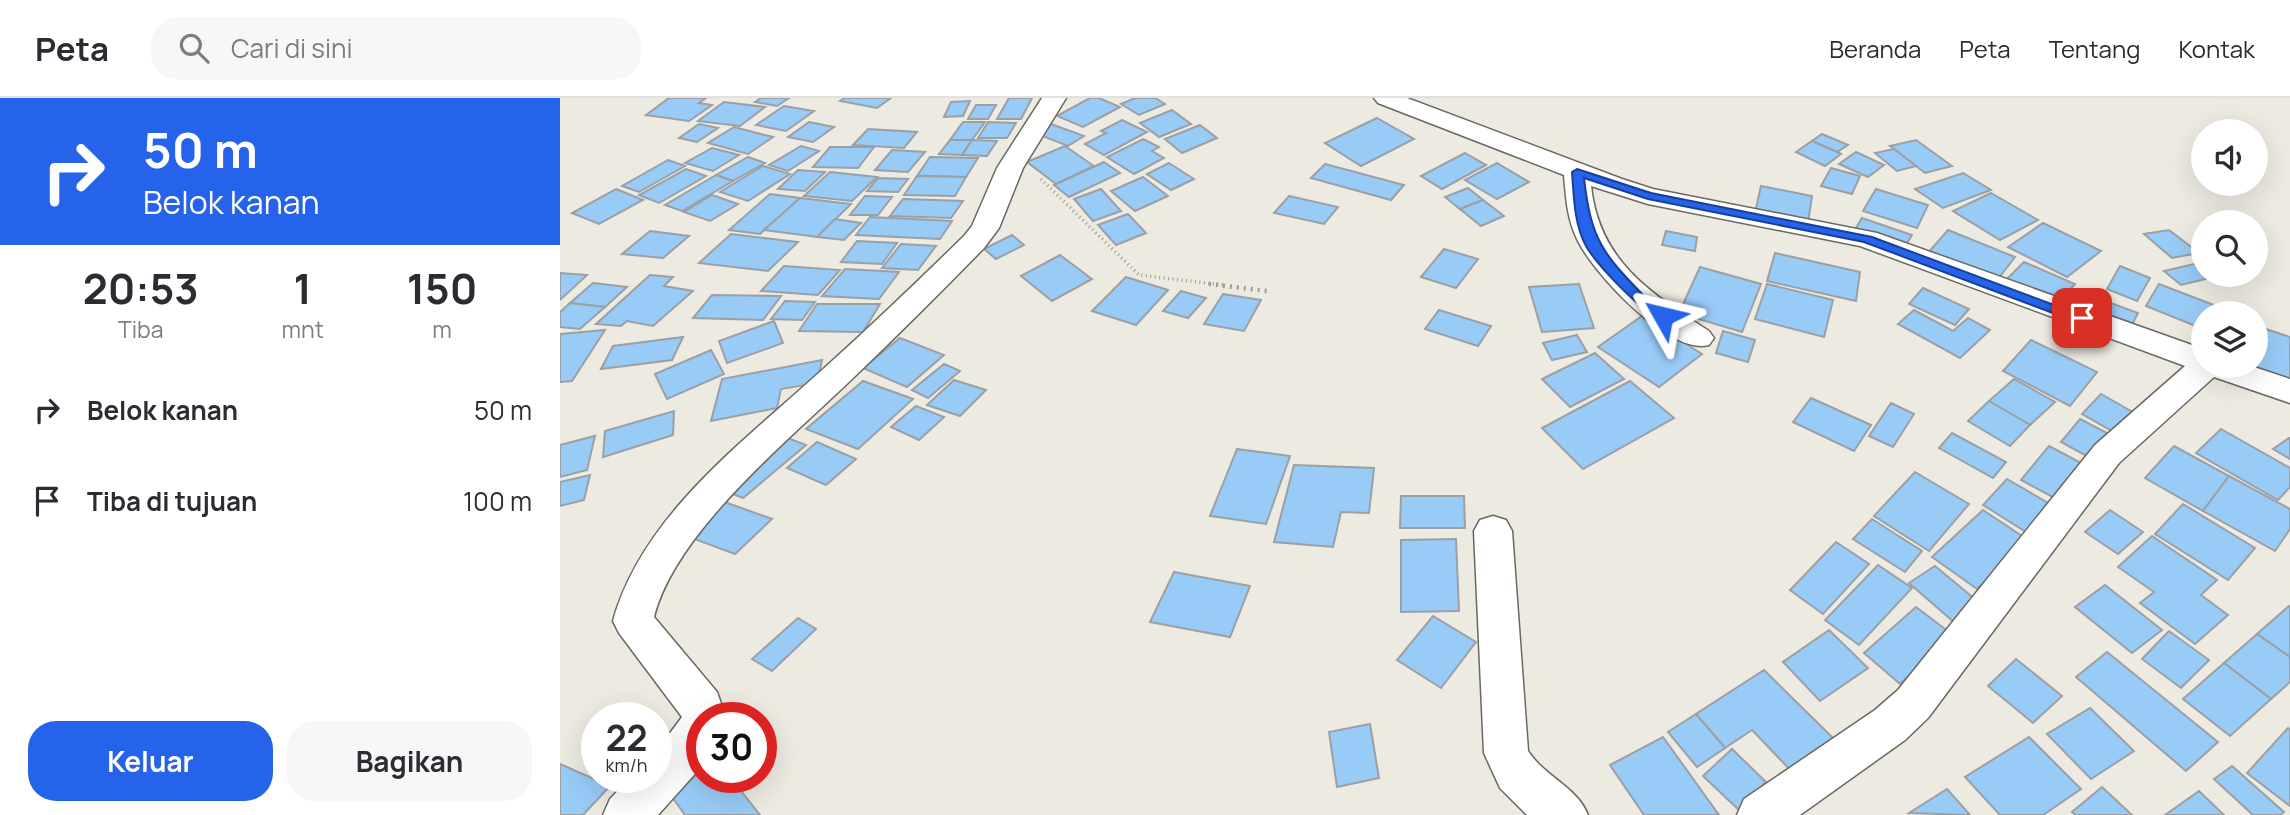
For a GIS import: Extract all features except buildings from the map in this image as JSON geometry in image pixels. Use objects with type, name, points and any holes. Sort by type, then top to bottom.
[{"type":"street","points":[[699,702],[633,621],[634,609],[663,554],[709,497],[974,242],[985,228],[1010,168],[1054,98]]},
{"type":"street","points":[[1386,98],[1577,172],[1648,196],[1867,239],[2191,357]]},
{"type":"street","points":[[1577,172],[1582,217],[1592,246],[1642,301],[1698,338]]},
{"type":"street","points":[[1760,815],[1890,724],[1913,704],[2106,454],[2192,378]]},
{"type":"street","points":[[2252,378],[2290,391]]},
{"type":"street","points":[[1493,531],[1506,753],[1512,769],[1521,781],[1565,815]]},
{"type":"street","points":[[626,815],[686,751]]},
{"type":"path","points":[[1010,168],[1046,183],[1139,275],[1267,291]]},
{"type":"route","points":[[1663,316],[1642,301],[1592,246],[1582,217],[1577,172],[1648,196],[1867,239],[2082,318]]}]
